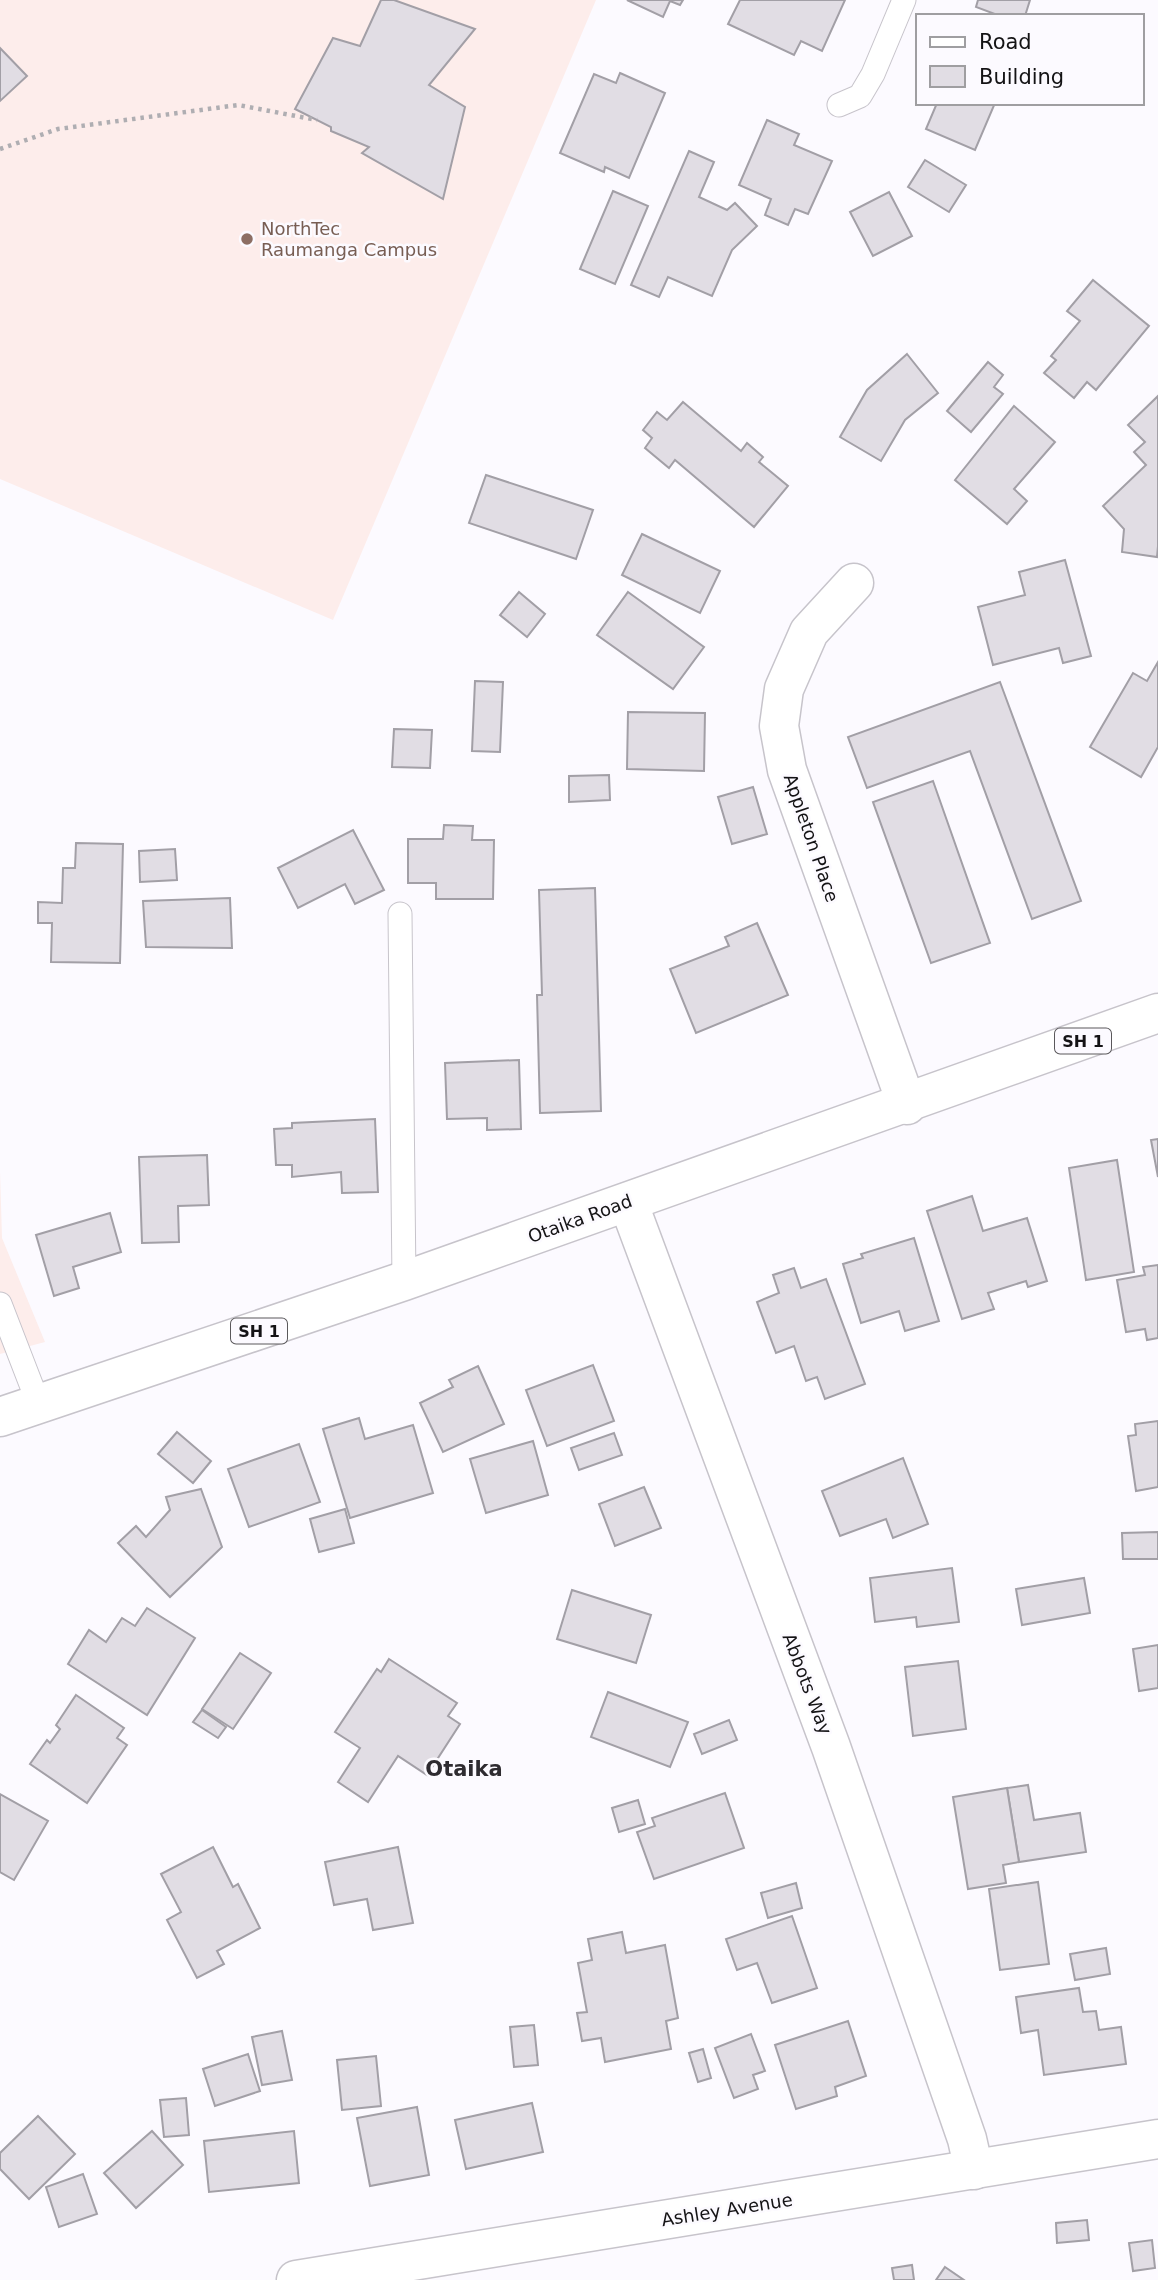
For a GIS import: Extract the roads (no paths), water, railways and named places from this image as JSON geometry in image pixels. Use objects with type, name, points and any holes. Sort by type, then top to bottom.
[{"type":"main road","name":"Appleton Place","points":[[854,583],[809,632],[784,689],[779,726],[787,770],[906,1105]]},
{"type":"main road","name":"Otaika Road","points":[[0,1416],[404,1281],[906,1105],[1158,1013]]},
{"type":"main road","name":"Abbots Way","points":[[628,1202],[831,1747],[967,2139],[974,2170]]},
{"type":"main road","name":"Ashley Avenue","points":[[296,2280],[1158,2139]]},
{"type":"lane","points":[[839,105],[860,96],[873,74],[904,0]]},
{"type":"lane","points":[[400,914],[404,1281]]},
{"type":"lane","points":[[0,1304],[39,1405]]},
{"type":"place","name":"NorthTec Raumanga Campus","points":[[247,239]]},
{"type":"district","name":"Otaika","points":[[464,1769]]}]
